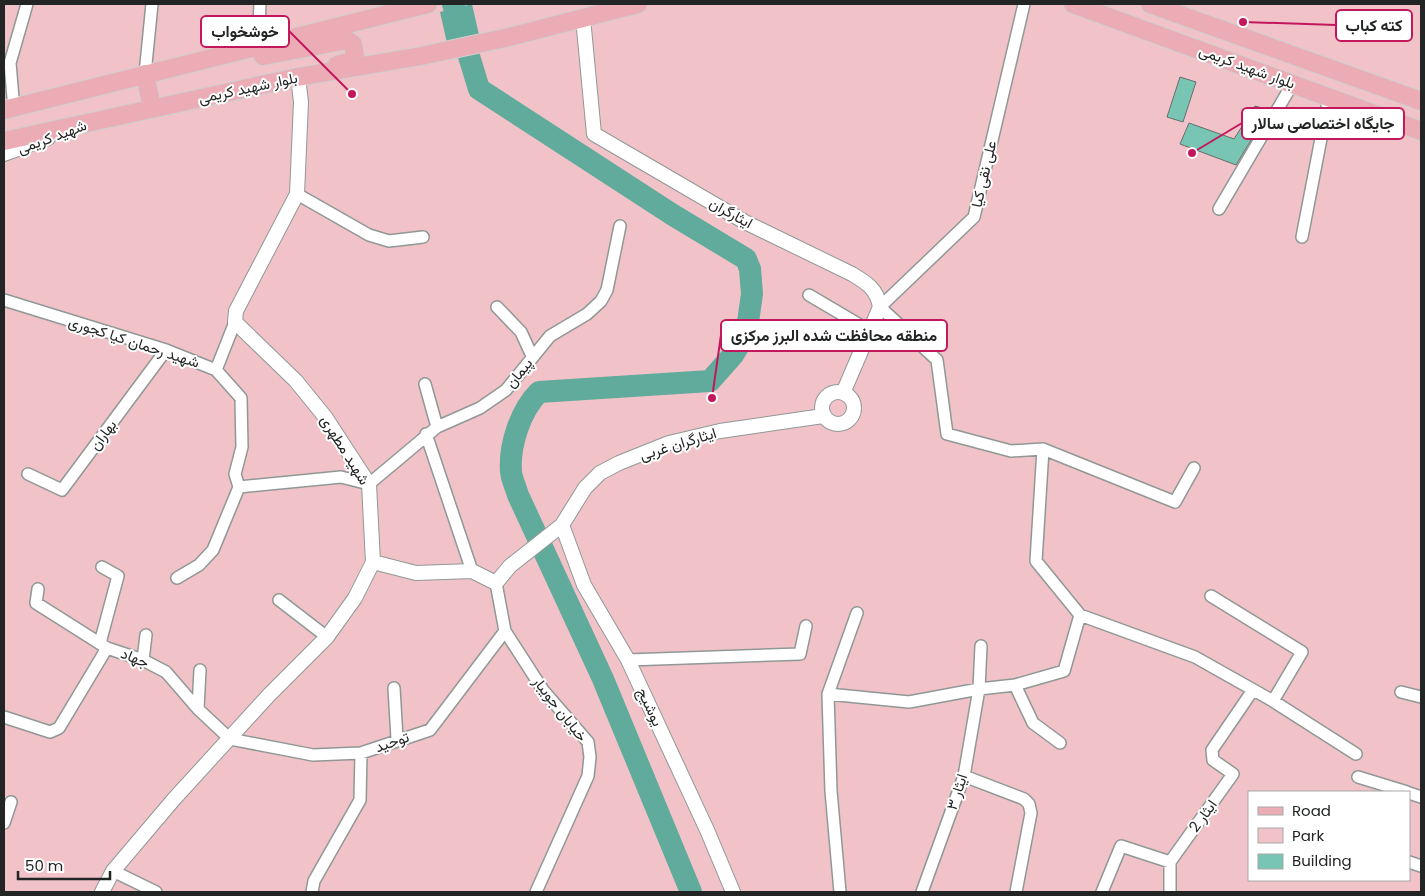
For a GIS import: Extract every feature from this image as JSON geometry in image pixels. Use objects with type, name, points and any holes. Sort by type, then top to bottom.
[{"type":"main road","points":[[7,102],[92,89],[145,74],[216,58],[428,4]]},
{"type":"main road","name":"بلوار شهید کریمی","points":[[4,142],[298,77],[440,52],[505,38],[638,4]]},
{"type":"main road","name":"بلوار شهید کریمی","points":[[1072,4],[1421,131]]},
{"type":"main road","name":"بلوار شهید کریمی","points":[[1150,4],[1421,101]]},
{"type":"main road","points":[[216,58],[234,62],[341,40],[347,40],[353,44],[355,56],[352,61],[298,77]]},
{"type":"main road","points":[[145,74],[152,108]]},
{"type":"street","points":[[7,102],[10,62],[27,4]]},
{"type":"street","points":[[145,74],[152,4]]},
{"type":"street","points":[[258,46],[260,4]]},
{"type":"street","name":"علی نقی کیا","points":[[880,307],[974,217],[1024,4]]},
{"type":"street","name":"ایثارگران","points":[[583,18],[594,134],[745,222],[868,283],[877,294],[880,307]]},
{"type":"street","points":[[235,322],[236,310],[297,194],[302,102],[298,77]]},
{"type":"street","points":[[1219,210],[1292,83]]},
{"type":"street","points":[[1302,237],[1329,97]]},
{"type":"street","name":"شهید کریمی","points":[[4,154],[100,120]]},
{"type":"street","points":[[297,194],[369,235],[389,241],[423,237]]},
{"type":"street","name":"پیمان","points":[[369,484],[426,434],[437,427],[480,408],[506,390],[550,336],[587,314],[601,301],[607,290],[620,226]]},
{"type":"street","points":[[810,295],[870,330]]},
{"type":"street","name":"شهید رحمان کیا کجوری","points":[[4,300],[166,350],[216,370],[235,322]]},
{"type":"street","points":[[496,307],[521,332],[532,356]]},
{"type":"street","points":[[843,393],[880,307],[938,360],[947,434],[1011,451],[1043,448],[1175,502],[1194,468]]},
{"type":"street","name":"شهید مطهری","points":[[235,322],[296,381],[326,418],[369,484],[374,562]]},
{"type":"street","name":"بهاران","points":[[28,474],[62,490],[166,350]]},
{"type":"street","points":[[177,578],[199,565],[213,550],[239,488],[234,474],[242,447],[241,398],[216,370]]},
{"type":"street","points":[[425,384],[437,427]]},
{"type":"street","points":[[832,393],[843,393],[854,404],[853,415],[850,419],[839,425],[831,424],[823,416],[821,405],[827,395],[832,393]]},
{"type":"street","name":"ایثارگران غربی","points":[[559,528],[585,488],[600,473],[619,463],[669,443],[720,431],[823,416]]},
{"type":"street","points":[[426,434],[472,571]]},
{"type":"street","points":[[1043,448],[1036,561],[1080,616],[1195,657],[1273,701],[1356,754]]},
{"type":"street","points":[[239,488],[341,477],[369,484]]},
{"type":"street","points":[[102,892],[113,871],[174,799],[269,695],[327,637],[355,598],[374,562],[416,573],[472,571],[496,583],[510,566],[559,528]]},
{"type":"street","name":"یوشیج","points":[[559,528],[584,585],[628,660],[707,830],[733,892]]},
{"type":"street","points":[[4,717],[50,732],[59,728],[103,645],[118,576],[102,567]]},
{"type":"street","name":"خیابان جویبار","points":[[496,583],[505,631],[543,690],[588,742],[590,757],[588,776],[536,892]]},
{"type":"street","name":"جهاد","points":[[38,589],[36,603],[103,645],[143,660],[166,672],[198,709],[230,739]]},
{"type":"street","points":[[1211,596],[1302,652],[1273,701]]},
{"type":"street","points":[[279,600],[327,637]]},
{"type":"street","points":[[840,892],[831,791],[828,694],[857,613]]},
{"type":"street","points":[[828,694],[909,702],[979,689],[1015,686],[1064,671],[1080,616]]},
{"type":"street","points":[[628,660],[800,654],[806,626]]},
{"type":"street","name":"توحید","points":[[230,739],[313,755],[361,753],[397,739],[430,730],[505,631]]},
{"type":"street","points":[[143,660],[146,635]]},
{"type":"street","name":"ایثار ۳","points":[[922,892],[964,776],[979,689],[980,646]]},
{"type":"street","points":[[198,709],[200,670]]},
{"type":"street","points":[[1015,686],[1033,723],[1060,743]]},
{"type":"street","points":[[394,688],[397,739]]},
{"type":"street","name":"ایثار 2","points":[[1170,862],[1234,774],[1213,760],[1212,750],[1253,690]]},
{"type":"street","points":[[1401,692],[1421,697]]},
{"type":"street","points":[[312,892],[314,882],[360,800],[361,753]]},
{"type":"street","points":[[964,776],[1024,799],[1029,804],[1030,813],[1016,892]]},
{"type":"street","points":[[1358,777],[1405,791]]},
{"type":"street","points":[[4,823],[11,802]]},
{"type":"street","points":[[1102,892],[1121,846],[1170,862],[1170,892]]},
{"type":"street","points":[[113,871],[156,892]]},
{"type":"green space","points":[[4,4],[1421,4],[1421,892],[4,892]]},
{"type":"shaded area","points":[[472,4],[479,35],[447,43],[440,12]]},
{"type":"building","points":[[1180,77],[1196,82],[1183,122],[1167,117]]},
{"type":"building","points":[[1255,106],[1269,110],[1236,165],[1180,144],[1189,123],[1234,139]]},
{"type":"waterway","points":[[453,4],[479,89],[673,215],[746,259],[750,269],[752,294],[748,322],[742,340],[733,355],[710,381],[539,392],[521,419],[512,451],[511,472],[518,495],[603,679],[691,892]]},
{"type":"place","name":"کته کباب","points":[[1243,22]]},
{"type":"place","name":"خوشخواب","points":[[352,94]]},
{"type":"place","name":"جایگاه اختصاصی سالار","points":[[1192,153]]},
{"type":"place","name":"منطقه محافظت شده البرز مرکزی","points":[[712,398]]}]
